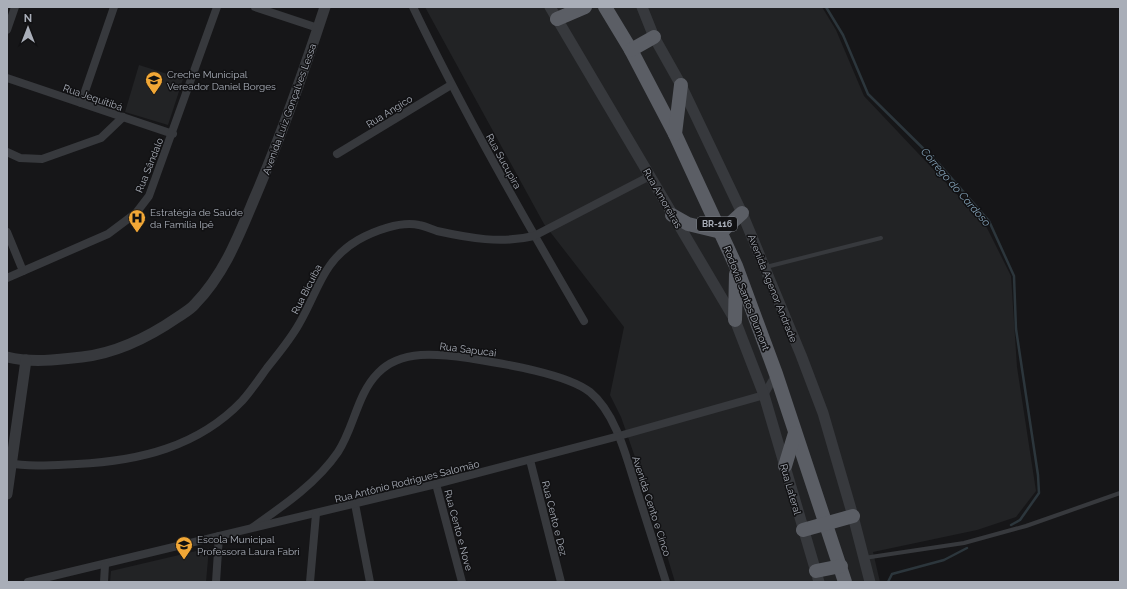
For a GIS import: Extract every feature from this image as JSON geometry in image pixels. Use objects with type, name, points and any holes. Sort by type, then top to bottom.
[{"type":"highway","points":[[553,13],[585,7]]},
{"type":"highway","name":"Rodovia Santos Dumont","points":[[606,7],[631,50],[675,134],[736,266],[776,374],[795,434],[841,566],[845,582]]},
{"type":"highway","points":[[631,50],[654,37]]},
{"type":"highway","points":[[675,134],[681,85]]},
{"type":"highway","points":[[672,215],[688,224],[721,232],[742,213]]},
{"type":"highway","points":[[735,320],[736,266]]},
{"type":"highway","points":[[785,466],[795,434]]},
{"type":"highway","points":[[803,530],[853,516]]},
{"type":"highway","points":[[818,576],[841,566]]},
{"type":"street","points":[[7,30],[15,7]]},
{"type":"street","points":[[81,103],[114,7]]},
{"type":"street","name":"Rua Sândalo","points":[[7,278],[108,234],[136,213],[149,196],[173,134],[217,7]]},
{"type":"street","points":[[255,7],[318,28]]},
{"type":"street","name":"Avenida Luiz Gonçalves Lessa","points":[[7,357],[26,360],[66,359],[92,356],[116,350],[139,341],[162,329],[194,305],[215,280],[229,258],[280,139],[326,7]]},
{"type":"street","name":"Rua Sucupira","points":[[413,7],[451,85],[534,236],[584,322]]},
{"type":"street","name":"Avenida Agenor Andrade","points":[[642,7],[654,37],[681,85],[766,267],[822,413],[853,516],[870,582]]},
{"type":"street","name":"Rua Amoreiras","points":[[553,13],[735,320],[764,395]]},
{"type":"street","name":"Rua Jequitibá","points":[[7,78],[173,134]]},
{"type":"street","name":"Rua Angico","points":[[337,154],[451,85]]},
{"type":"street","points":[[7,152],[20,158],[42,159],[101,138],[123,117]]},
{"type":"street","name":"Rua Bicuíba","points":[[9,463],[51,465],[93,463],[123,459],[167,450],[196,437],[224,417],[242,401],[299,325],[326,269],[344,249],[370,234],[395,227],[418,224],[441,232],[483,239],[514,240],[534,236],[650,176]]},
{"type":"street","points":[[7,232],[23,271]]},
{"type":"street","name":"Rua Sapucai","points":[[249,530],[295,498],[338,452],[353,422],[365,392],[378,373],[388,365],[412,357],[425,354],[446,355],[512,365],[572,382],[591,393],[604,410],[619,436]]},
{"type":"street","points":[[7,494],[9,463],[26,360]]},
{"type":"street","points":[[764,395],[776,374]]},
{"type":"street","name":"Rua Antônio Rodrigues Salomão","points":[[28,582],[105,565],[436,484],[619,436],[764,395]]},
{"type":"street","name":"Rua Lateral","points":[[764,395],[803,530],[818,576]]},
{"type":"street","name":"Avenida Cento e Cinco","points":[[619,436],[666,582]]},
{"type":"street","name":"Rua Cento e Dez","points":[[530,460],[561,582]]},
{"type":"street","name":"Rua Cento e Nove","points":[[436,484],[462,582]]},
{"type":"street","points":[[355,504],[370,582]]},
{"type":"street","points":[[310,582],[316,514]]},
{"type":"street","points":[[216,582],[219,536]]},
{"type":"street","points":[[104,582],[105,565]]},
{"type":"lane","points":[[766,267],[881,238]]},
{"type":"lane","points":[[864,558],[964,543],[1026,526],[1120,493]]},
{"type":"shaded area","points":[[425,7],[822,7],[836,30],[864,96],[985,224],[1011,276],[1017,367],[1036,491],[1016,517],[977,530],[873,552],[880,582],[675,582],[652,506],[621,417],[610,395],[624,327],[544,224]]},
{"type":"shaded area","name":"Creche Municipal Vereador Daniel Borges","points":[[139,65],[183,79],[168,125],[125,112]]},
{"type":"shaded area","name":"Escola Municipal Professora Laura Fabri","points":[[209,548],[206,582],[110,582],[111,571]]},
{"type":"waterway","name":"Córrego do Cardoso","points":[[826,7],[843,35],[868,94],[940,165],[989,221],[1014,276],[1016,329],[1038,475],[1039,493],[1020,520],[1011,525]]},
{"type":"waterway","name":"Córrego do Cardoso","points":[[888,582],[892,574],[944,560],[967,548]]},
{"type":"place","name":"Creche Municipal Vereador Daniel Borges","points":[[154,95]]},
{"type":"place","name":"Estratégia de Saúde da Família Ipê","points":[[137,233]]},
{"type":"place","name":"Escola Municipal Professora Laura Fabri","points":[[184,560]]}]
